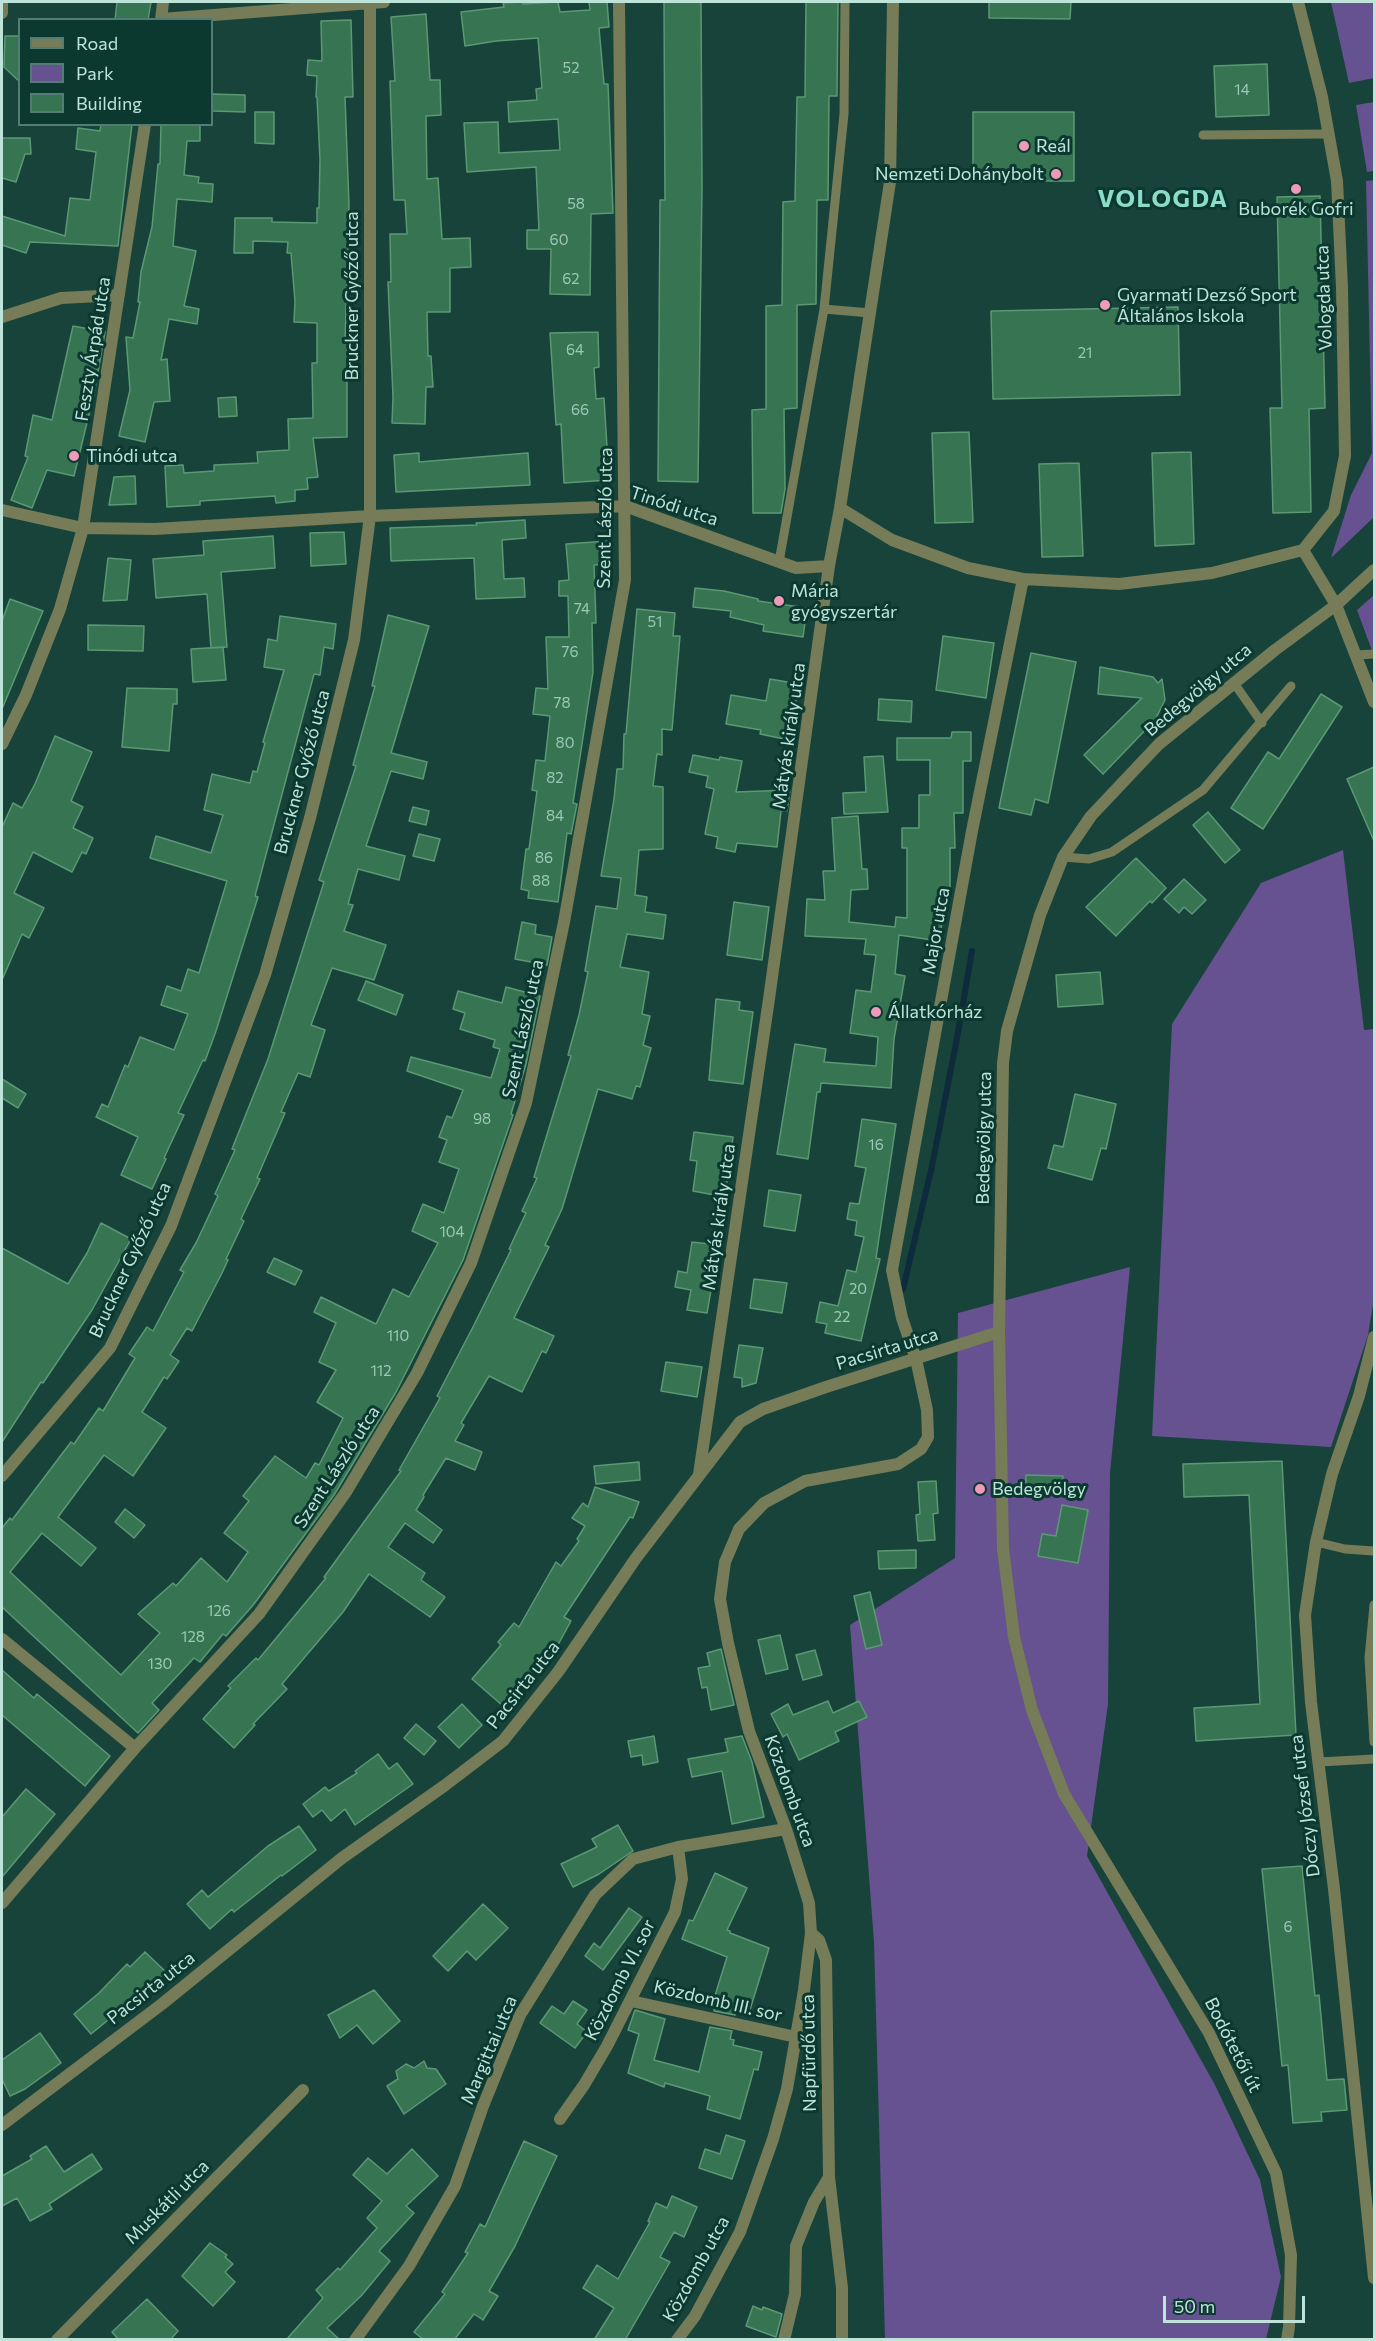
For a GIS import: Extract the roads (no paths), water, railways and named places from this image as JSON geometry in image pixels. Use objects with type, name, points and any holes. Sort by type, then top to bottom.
[{"type":"street","points":[[2,2],[2,12]]},
{"type":"street","points":[[161,18],[163,2]]},
{"type":"street","points":[[174,18],[384,2]]},
{"type":"street","name":"Szent László utca","points":[[2,1903],[135,1748],[260,1614],[346,1492],[417,1373],[471,1263],[526,1103],[564,922],[625,580],[620,2]]},
{"type":"street","name":"Mátyás király utca","points":[[699,1474],[778,940],[829,566],[890,182],[893,2]]},
{"type":"street","name":"Vologda utca","points":[[1298,2],[1322,97],[1337,182],[1342,288],[1345,456],[1334,511],[1303,550]]},
{"type":"street","name":"Bruckner Győző utca","points":[[2,1476],[110,1348],[175,1215],[265,975],[310,818],[354,640],[370,516],[370,3]]},
{"type":"street","name":"Feszty Árpád utca","points":[[2,744],[26,694],[60,609],[83,528],[145,126]]},
{"type":"street","points":[[2,317],[61,298],[119,295]]},
{"type":"street","name":"Tinódi utca","points":[[2,510],[83,528],[155,529],[370,516],[625,506],[796,568],[829,566]]},
{"type":"street","points":[[840,508],[892,540],[968,568],[1023,579],[1119,584],[1212,573],[1303,550],[1336,605],[1374,702]]},
{"type":"street","name":"Bedegvölgy utca","points":[[1064,1794],[1032,1710],[1014,1637],[1003,1549],[999,1332],[1003,1063],[1008,1031],[1040,915],[1063,857],[1090,816],[1159,744],[1336,605],[1374,570]]},
{"type":"street","name":"Major utca","points":[[916,1359],[902,1318],[892,1269],[972,831],[1023,579]]},
{"type":"street","name":"Pacsirta utca","points":[[2,2125],[162,2004],[342,1858],[503,1741],[558,1672],[636,1558],[740,1422],[763,1409],[826,1387],[999,1332]]},
{"type":"street","name":"Dóczy József utca","points":[[1374,1337],[1359,1396],[1332,1474],[1316,1542],[1305,1614],[1311,1702],[1374,2278]]},
{"type":"street","name":"Közdomb utca","points":[[677,2340],[694,2316],[740,2232],[773,2139],[787,2089],[811,1933],[809,1903],[786,1829],[749,1731],[728,1643],[720,1599],[725,1562],[739,1529],[764,1503],[805,1481],[898,1464],[921,1449],[928,1437],[927,1410],[916,1359]]},
{"type":"street","points":[[2,1639],[135,1748]]},
{"type":"street","name":"Bodótetői út","points":[[1064,1794],[1209,2034],[1276,2173],[1291,2255],[1287,2340]]},
{"type":"street","name":"Margittai utca","points":[[355,2340],[409,2266],[455,2186],[483,2106],[520,2015],[595,1895],[633,1859],[678,1847],[786,1829]]},
{"type":"street","name":"Közdomb VI. sor","points":[[560,2119],[584,2085],[631,2001],[675,1912],[682,1879],[678,1847]]},
{"type":"street","name":"Napfürdő utca","points":[[811,1933],[819,1940],[826,1960],[829,2177],[842,2288],[842,2340]]},
{"type":"street","name":"Közdomb III. sor","points":[[631,2001],[796,2037]]},
{"type":"street","name":"Muskátli utca","points":[[57,2340],[303,2090]]},
{"type":"street","points":[[784,2340],[795,2294],[796,2246],[814,2202],[829,2177]]},
{"type":"lane","points":[[779,562],[824,309],[844,114],[845,2]]},
{"type":"lane","points":[[1203,135],[1329,134]]},
{"type":"lane","points":[[824,309],[870,313]]},
{"type":"lane","points":[[1356,655],[1374,654]]},
{"type":"lane","points":[[1234,683],[1262,723]]},
{"type":"lane","points":[[1063,857],[1089,859],[1112,852],[1203,790],[1291,686]]},
{"type":"lane","points":[[1316,1542],[1345,1549],[1374,1551]]},
{"type":"lane","points":[[1374,1605],[1369,1658],[1374,1742]]},
{"type":"lane","points":[[1318,1762],[1374,1759]]},
{"type":"waterway","points":[[903,1289],[932,1166],[972,951]]},
{"type":"place","name":"Reál","points":[[1024,146]]},
{"type":"place","name":"Nemzeti Dohánybolt","points":[[1056,174]]},
{"type":"place","name":"Buborék Gofri","points":[[1296,189]]},
{"type":"place","name":"Gyarmati Dezső Sport Általános Iskola","points":[[1105,305]]},
{"type":"place","name":"Tinódi utca","points":[[74,456]]},
{"type":"place","name":"Mária gyógyszertár","points":[[779,601]]},
{"type":"place","name":"Állatkórház","points":[[876,1012]]},
{"type":"place","name":"Bedegvölgy","points":[[980,1489]]},
{"type":"district","name":"VOLOGDA","points":[[1163,199]]}]
